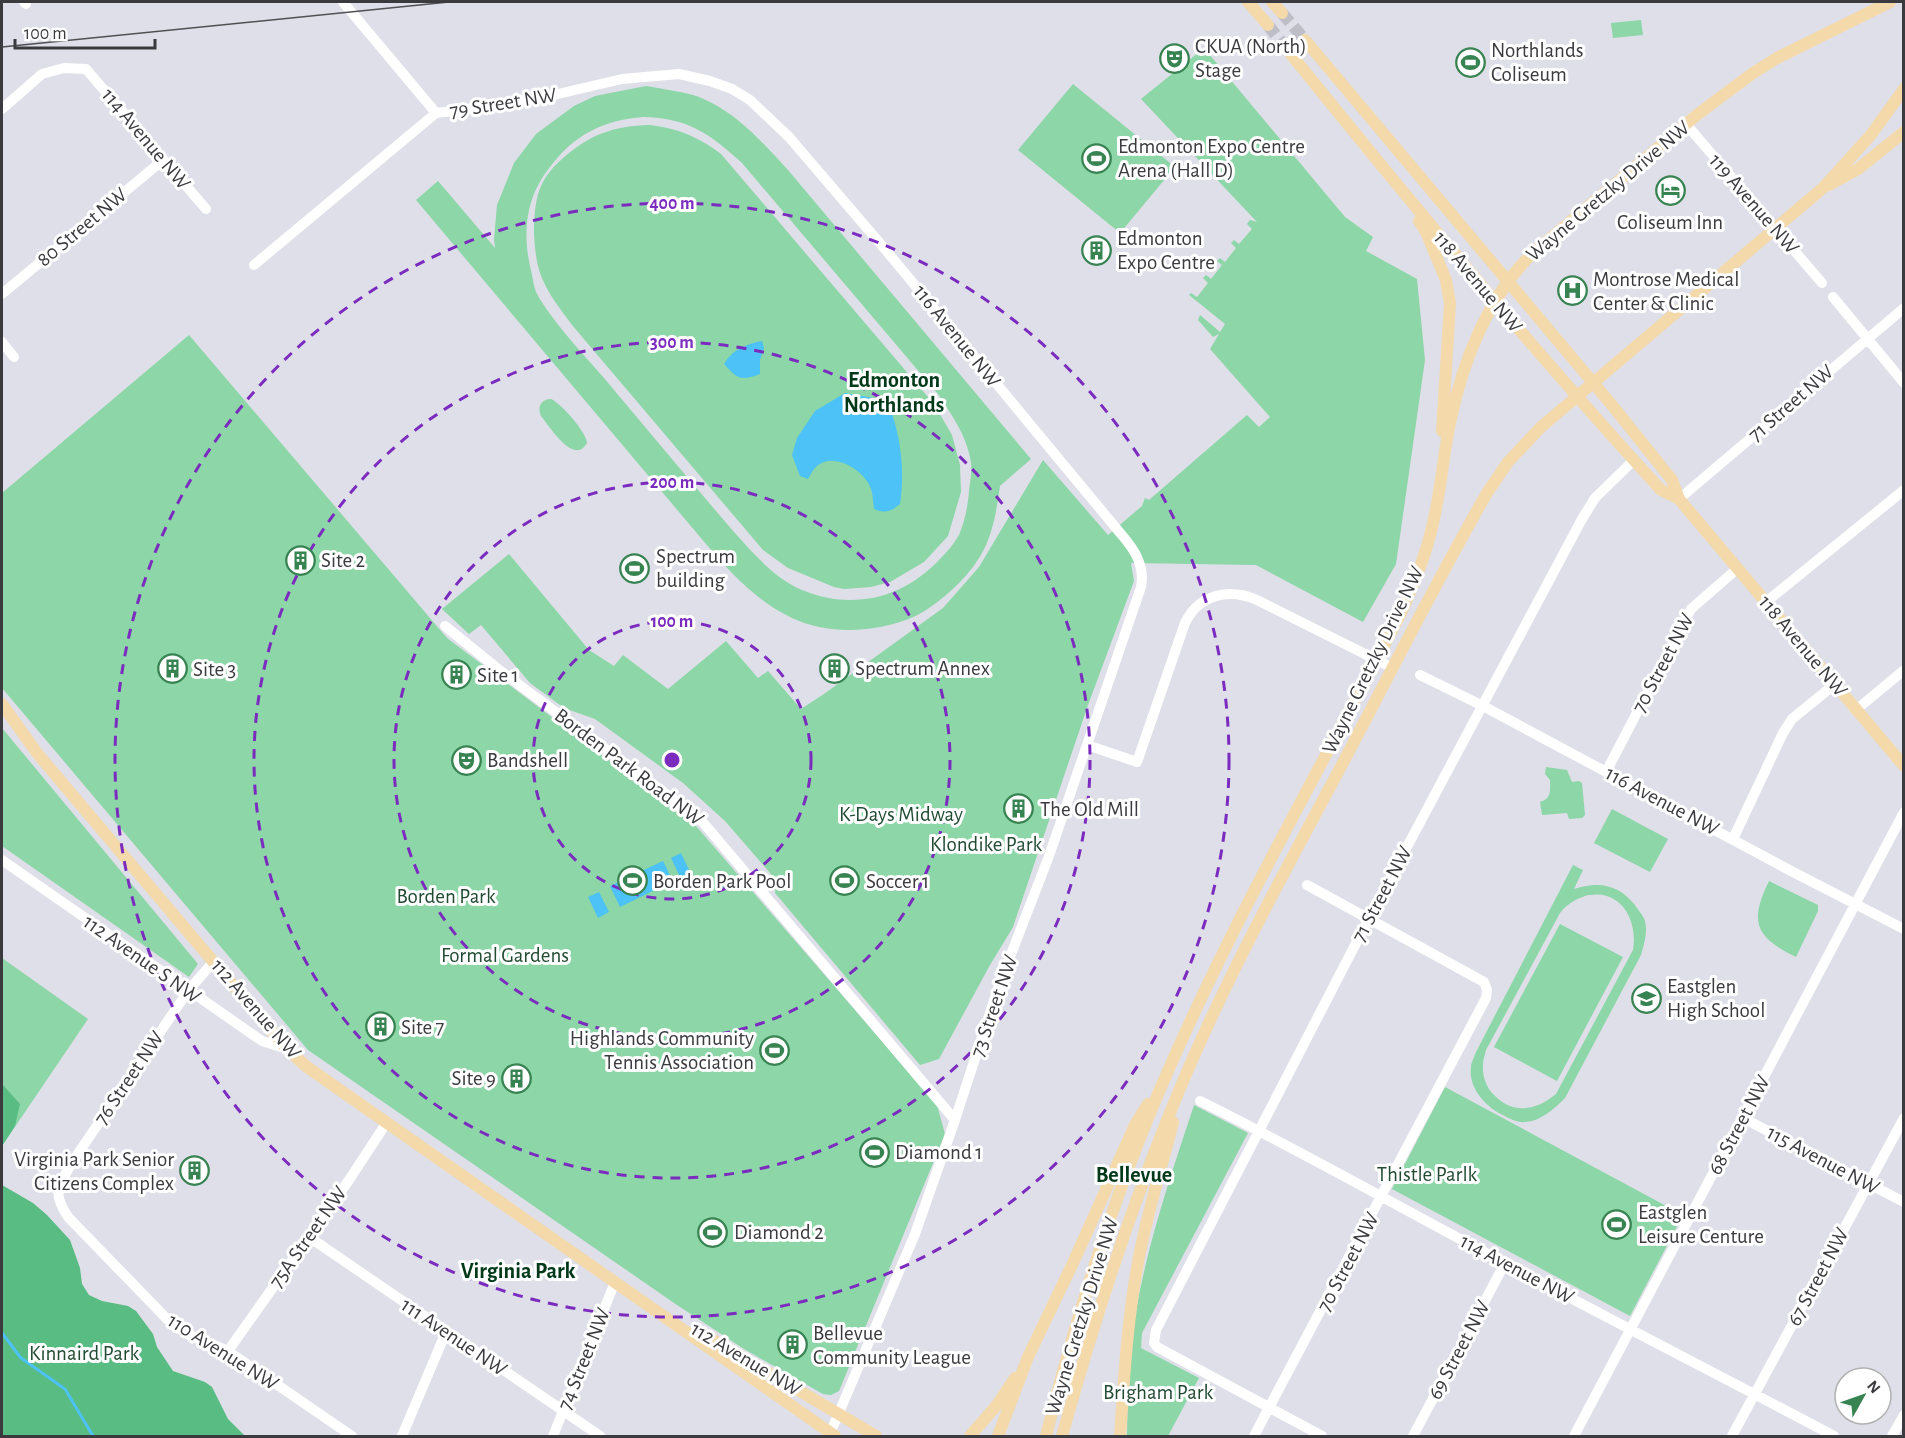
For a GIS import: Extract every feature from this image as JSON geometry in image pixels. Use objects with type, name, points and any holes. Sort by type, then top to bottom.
[{"type":"main road","points":[[1248,2],[1268,25]]},
{"type":"main road","points":[[1272,2],[1282,13]]},
{"type":"main road","name":"Wayne Gretzky Drive NW","points":[[1046,1437],[1073,1333],[1094,1267],[1142,1134],[1168,1072],[1227,945],[1377,660],[1419,574],[1434,522],[1456,395],[1480,333],[1495,303],[1523,263],[1547,240],[1717,99],[1761,68],[1890,2]]},
{"type":"main road","name":"118 Avenue NW","points":[[1305,40],[1593,382],[1672,480],[1679,499],[1904,766]]},
{"type":"main road","name":"118 Avenue NW","points":[[1290,53],[1495,303],[1576,396],[1661,490],[1679,499]]},
{"type":"main road","name":"Wayne Gretzky Drive NW","points":[[1062,1437],[1078,1378],[1138,1194],[1182,1084],[1225,988],[1467,529],[1497,478],[1522,446],[1576,396],[1823,188],[1870,136],[1904,89]]},
{"type":"main road","points":[[1823,188],[1852,173],[1904,132]]},
{"type":"main road","points":[[1397,185],[1426,232],[1435,252],[1446,280],[1450,304],[1440,477]]},
{"type":"main road","name":"112 Avenue NW","points":[[2,704],[32,746],[287,1049],[307,1067],[831,1435]]},
{"type":"main road","name":"112 Avenue NW","points":[[2,716],[32,746]]},
{"type":"main road","points":[[998,1437],[1028,1357],[1097,1212],[1135,1125],[1168,1072]]},
{"type":"main road","points":[[1120,1437],[1126,1336],[1137,1268],[1182,1084]]},
{"type":"main road","name":"112 Avenue NW","points":[[615,1282],[876,1437]]},
{"type":"main road","points":[[970,1437],[997,1405],[1028,1357]]},
{"type":"street","points":[[343,2],[436,113]]},
{"type":"street","name":"114 Avenue NW","points":[[2,109],[42,74],[64,68],[86,69],[206,209]]},
{"type":"street","name":"79 Street NW","points":[[254,265],[436,113],[515,104],[612,80],[664,75],[696,77],[724,86],[761,109]]},
{"type":"street","name":"116 Avenue NW","points":[[761,109],[789,137],[884,248],[1126,540],[1140,562],[1142,570]]},
{"type":"street","name":"119 Avenue NW","points":[[1686,124],[1821,283]]},
{"type":"street","name":"80 Street NW","points":[[2,294],[162,160]]},
{"type":"street","points":[[1833,297],[1904,383]]},
{"type":"street","name":"71 Street NW","points":[[1679,499],[1904,308]]},
{"type":"street","points":[[2,342],[14,357]]},
{"type":"street","name":"71 Street NW","points":[[1269,1409],[1157,1347],[1154,1342],[1156,1330],[1258,1130],[1595,498],[1634,460]]},
{"type":"street","points":[[1766,602],[1904,490]]},
{"type":"street","name":"70 Street NW","points":[[1606,772],[1691,609],[1738,568]]},
{"type":"street","name":"73 Street NW","points":[[831,1435],[915,1234],[956,1120],[998,988],[1049,856],[1141,587],[1142,570]]},
{"type":"street","points":[[1087,745],[1137,762],[1185,623],[1198,604],[1213,597],[1237,593],[1247,595],[1393,668]]},
{"type":"street","name":"Borden Park Road NW","points":[[445,626],[498,669],[701,820],[956,1120]]},
{"type":"street","points":[[1856,710],[1904,670]]},
{"type":"street","name":"116 Avenue NW","points":[[1420,675],[1483,706],[1904,929]]},
{"type":"street","points":[[1733,839],[1783,733],[1792,719],[1835,684]]},
{"type":"street","name":"68 Street NW","points":[[1574,1437],[1904,812]]},
{"type":"street","name":"112 Avenue S NW","points":[[2,860],[262,1041],[287,1049]]},
{"type":"street","points":[[1307,885],[1370,918]]},
{"type":"street","name":"70 Street NW","points":[[1254,1437],[1486,998],[1487,990],[1484,982],[1370,918]]},
{"type":"street","name":"76 Street NW","points":[[58,1201],[60,1185],[73,1161],[188,991],[214,961]]},
{"type":"street","name":"114 Avenue NW","points":[[1200,1101],[1834,1437]]},
{"type":"street","name":"115 Avenue NW","points":[[1743,1118],[1904,1202]]},
{"type":"street","name":"67 Street NW","points":[[1732,1437],[1904,1118]]},
{"type":"street","name":"75A Street NW","points":[[228,1351],[387,1122]]},
{"type":"street","name":"110 Avenue NW","points":[[58,1201],[68,1217],[168,1320],[189,1335],[228,1351],[352,1437]]},
{"type":"street","name":"111 Avenue NW","points":[[309,1237],[600,1437]]},
{"type":"street","name":"69 Street NW","points":[[1413,1437],[1505,1263]]},
{"type":"street","name":"74 Street NW","points":[[553,1437],[615,1282]]},
{"type":"street","points":[[402,1437],[446,1332]]},
{"type":"street","points":[[1269,1409],[1322,1437]]},
{"type":"street","points":[[1892,1437],[1904,1415]]},
{"type":"green space","points":[[1641,20],[1643,35],[1613,38],[1611,23]]},
{"type":"green space","name":"K-Days Midway","points":[[1204,48],[1345,217],[1373,237],[1366,251],[1417,279],[1425,360],[1396,564],[1363,622],[1256,565],[1131,563],[1134,581],[1088,705],[1013,927],[939,1059],[920,1065],[775,893],[776,880],[725,821],[683,783],[595,719],[564,708],[530,683],[481,625],[469,634],[442,609],[509,554],[589,650],[614,666],[623,655],[668,689],[726,641],[758,678],[768,671],[801,709],[943,608],[979,567],[1043,460],[1108,535],[1142,506],[1145,498],[1149,500],[1247,415],[1259,427],[1270,417],[1210,349],[1219,334],[1213,337],[1198,320],[1200,315],[1220,332],[1225,324],[1189,295],[1191,293],[1197,297],[1208,283],[1203,278],[1206,275],[1211,279],[1222,265],[1217,261],[1220,258],[1225,262],[1236,248],[1231,243],[1234,240],[1239,244],[1252,229],[1247,224],[1250,220],[1257,222],[1141,99]]},
{"type":"green space","name":"Edmonton Expo Centre Arena (Hall D)","points":[[1073,84],[1175,167],[1120,233],[1018,150]]},
{"type":"green space","points":[[646,86],[682,92],[721,108],[745,126],[788,170],[1031,459],[1000,486],[989,537],[975,564],[955,587],[930,608],[913,617],[884,626],[852,630],[836,629],[792,618],[755,595],[706,544],[416,200],[438,181],[495,248],[497,205],[514,163],[536,134],[574,106],[595,96]],"holes":[[[629,119],[673,120],[697,129],[719,143],[742,163],[938,394],[959,427],[967,445],[971,466],[968,502],[963,524],[959,535],[948,551],[910,584],[876,597],[840,600],[802,590],[773,572],[734,532],[568,336],[536,292],[526,232],[530,205],[541,179],[569,146],[590,131]]]},
{"type":"green space","points":[[650,125],[687,134],[721,154],[934,404],[952,435],[960,465],[961,492],[948,536],[924,562],[890,582],[871,587],[844,589],[834,587],[788,568],[763,550],[572,325],[545,284],[537,262],[534,227],[538,195],[546,177],[553,167],[582,143],[603,133],[625,127]]},
{"type":"green space","name":"Borden Park","points":[[189,335],[447,638],[696,826],[937,1105],[945,1134],[839,1391],[831,1395],[823,1394],[744,1349],[308,1050],[2,688],[2,493]]},
{"type":"green space","points":[[551,399],[567,412],[583,432],[587,443],[582,449],[576,450],[562,442],[541,416],[539,410],[541,404]]},
{"type":"green space","points":[[2,728],[198,964],[189,977],[2,846]]},
{"type":"green space","points":[[1546,767],[1567,770],[1572,782],[1582,783],[1585,815],[1582,818],[1569,819],[1567,813],[1542,815],[1540,802],[1547,798],[1550,791],[1550,780],[1545,774]]},
{"type":"green space","points":[[1612,809],[1668,839],[1650,872],[1594,843]]},
{"type":"green space","points":[[1573,865],[1583,870],[1574,889],[1592,885],[1607,886],[1629,898],[1642,915],[1646,925],[1641,955],[1565,1098],[1542,1117],[1531,1121],[1522,1122],[1508,1118],[1490,1107],[1475,1089],[1472,1082],[1471,1065]],"holes":[[[1590,895],[1612,898],[1625,909],[1634,933],[1633,950],[1556,1094],[1532,1107],[1516,1108],[1501,1101],[1486,1084],[1483,1068],[1486,1050],[1560,913],[1572,902]]]},
{"type":"green space","points":[[1769,881],[1818,905],[1818,911],[1796,957],[1772,942],[1764,935],[1760,927],[1759,907]]},
{"type":"green space","points":[[1560,924],[1623,957],[1557,1081],[1494,1047]]},
{"type":"green space","points":[[2,958],[88,1019],[2,1146]]},
{"type":"green space","points":[[2,1084],[20,1104],[15,1126],[2,1146]]},
{"type":"green space","name":"Thistle Parlk","points":[[1445,1087],[1683,1215],[1630,1316],[1392,1189]]},
{"type":"green space","name":"Brigham Park","points":[[1194,1105],[1248,1133],[1142,1333],[1141,1348],[1199,1378],[1168,1436],[1127,1436],[1130,1356],[1141,1284],[1156,1224]]},
{"type":"green space","name":"Kinnaird Park","points":[[2,1185],[33,1203],[70,1240],[80,1268],[82,1284],[89,1295],[102,1301],[128,1306],[136,1311],[153,1334],[157,1347],[173,1371],[205,1382],[212,1387],[228,1419],[245,1436],[2,1436]]},
{"type":"water","points":[[762,341],[764,348],[760,360],[760,374],[748,378],[739,377],[724,364],[740,348]]},
{"type":"water","points":[[845,393],[873,398],[889,405],[899,442],[902,467],[900,504],[891,510],[874,509],[872,491],[868,483],[857,471],[842,463],[827,461],[816,467],[808,479],[800,476],[792,455],[797,438],[815,411]]},
{"type":"water","points":[[681,853],[690,872],[680,877],[671,858]]},
{"type":"water","points":[[663,861],[673,881],[620,907],[610,886]]},
{"type":"water","points":[[599,892],[609,912],[598,918],[588,897]]},
{"type":"waterway","points":[[2,1333],[21,1358],[65,1389],[93,1436]]},
{"type":"tunnel","points":[[1282,13],[1305,40]]},
{"type":"tunnel","points":[[1268,25],[1290,53]]},
{"type":"tram line","points":[[2,47],[449,2]]},
{"type":"place","name":"CKUA (North) Stage","points":[[1174,58]]},
{"type":"place","name":"Northlands Coliseum","points":[[1470,62]]},
{"type":"place","name":"Edmonton Expo Centre Arena (Hall D)","points":[[1097,158]]},
{"type":"place","name":"Coliseum Inn","points":[[1670,191]]},
{"type":"place","name":"Edmonton Expo Centre","points":[[1096,250]]},
{"type":"place","name":"Montrose Medical Center & Clinic","points":[[1572,291]]},
{"type":"place","name":"Site 2","points":[[300,560]]},
{"type":"place","name":"Spectrum building","points":[[635,568]]},
{"type":"place","name":"Spectrum Annex","points":[[834,668]]},
{"type":"place","name":"Site 3","points":[[172,669]]},
{"type":"place","name":"Site 1","points":[[456,675]]},
{"type":"place","name":"Bandshell","points":[[466,760]]},
{"type":"place","name":"The Old Mill","points":[[1019,809]]},
{"type":"place","name":"Borden Park Pool","points":[[632,881]]},
{"type":"place","name":"Soccer 1","points":[[845,881]]},
{"type":"place","name":"Eastglen High School","points":[[1646,998]]},
{"type":"place","name":"Site 7","points":[[380,1027]]},
{"type":"place","name":"Highlands Community Tennis Association","points":[[775,1050]]},
{"type":"place","name":"Site 9","points":[[517,1078]]},
{"type":"place","name":"Diamond 1","points":[[874,1152]]},
{"type":"place","name":"Virginia Park Senior Citizens Complex","points":[[195,1171]]},
{"type":"place","name":"Eastglen Leisure Centure","points":[[1617,1224]]},
{"type":"place","name":"Diamond 2","points":[[713,1232]]},
{"type":"place","name":"Bellevue Community League","points":[[792,1345]]},
{"type":"district","name":"Edmonton Northlands","points":[[894,392]]},
{"type":"district","name":"Bellevue","points":[[1134,1175]]},
{"type":"district","name":"Virginia Park","points":[[518,1271]]},
{"type":"park label","name":"Klondike Park","points":[[986,844]]},
{"type":"park label","name":"Formal Gardens","points":[[505,955]]}]
